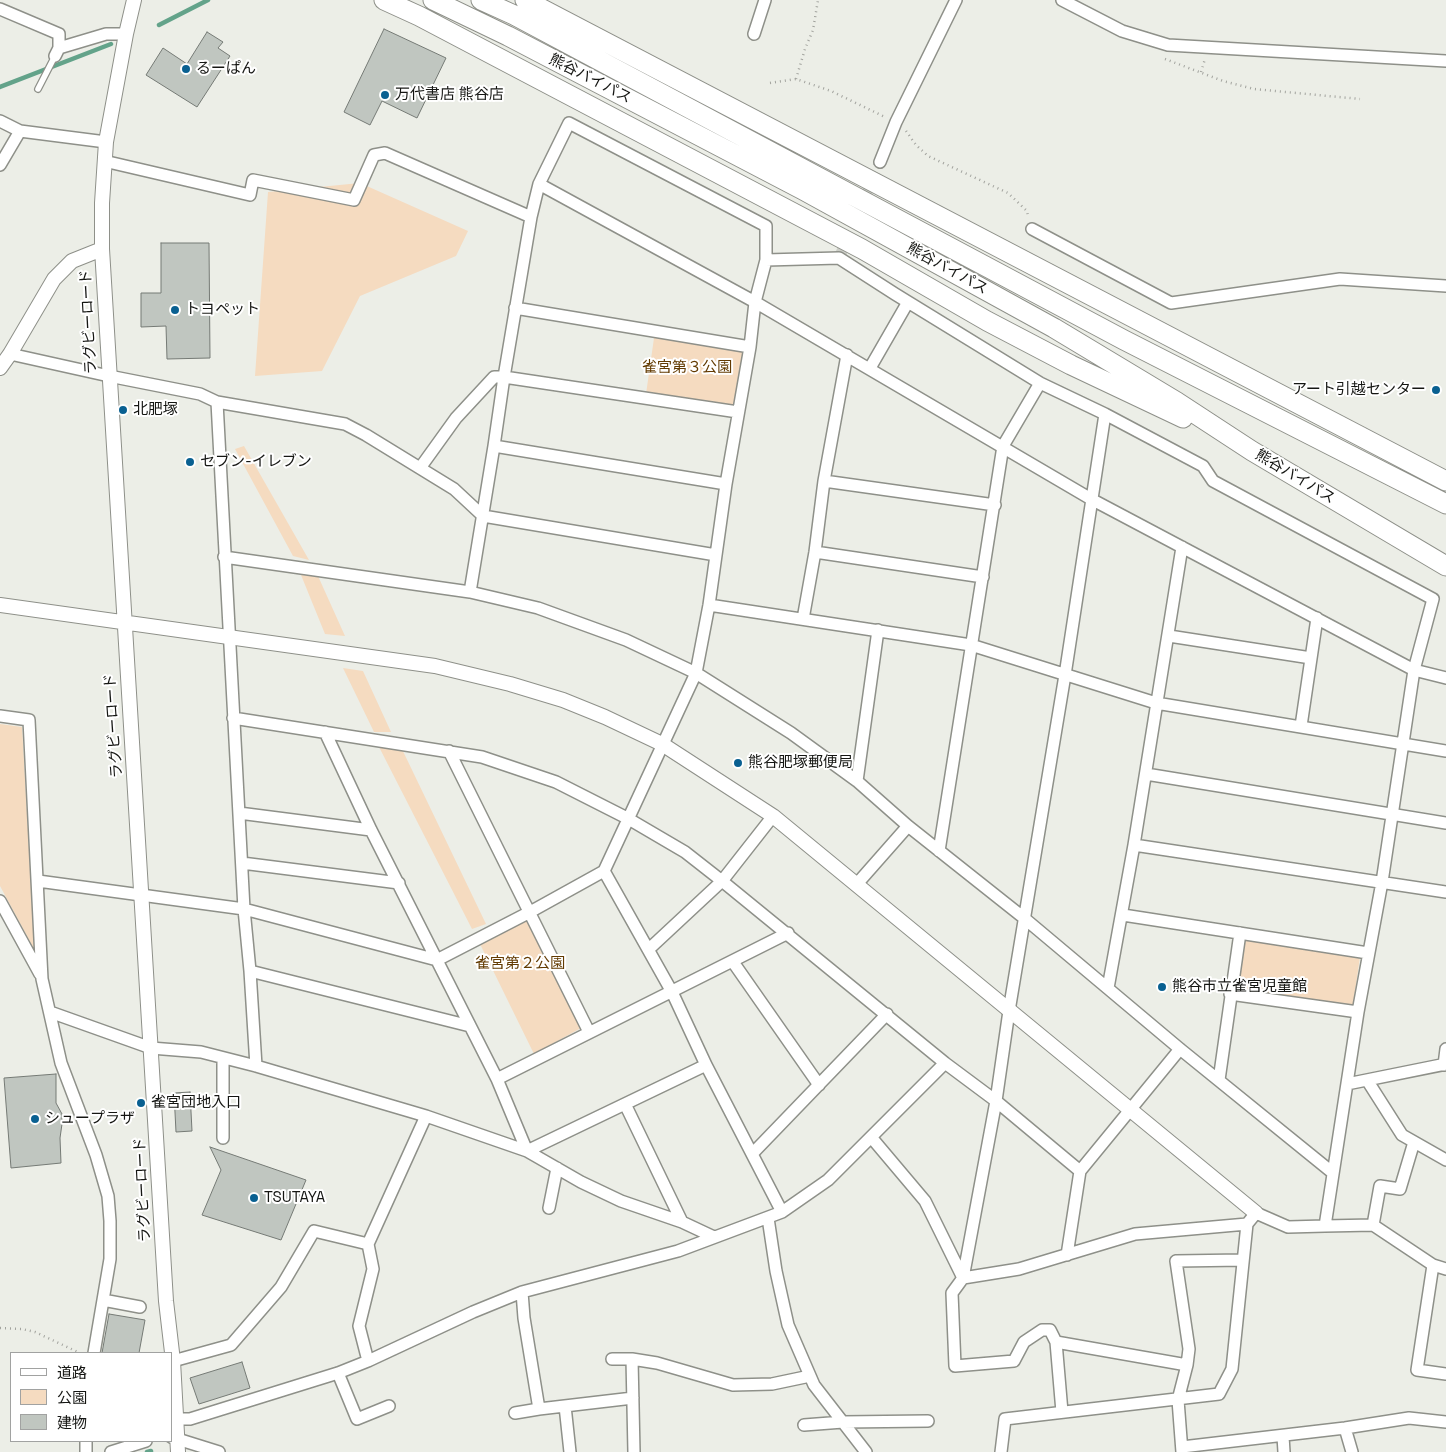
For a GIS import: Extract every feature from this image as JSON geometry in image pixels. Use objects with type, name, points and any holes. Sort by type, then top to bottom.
[{"type":"highway","points":[[384,0],[419,16],[810,221],[987,321],[1071,365],[1252,451]]},
{"type":"highway","name":"熊谷バイパス","points":[[433,0],[508,36],[795,185],[1054,328],[1177,402],[1252,451],[1446,566]]},
{"type":"highway","name":"熊谷バイパス","points":[[481,0],[523,20],[1124,340],[1446,504]]},
{"type":"highway","points":[[525,0],[1446,481]]},
{"type":"street","name":"ラグビーロード","points":[[134,0],[106,142],[102,203],[102,249],[123,622],[166,1301],[172,1352]]},
{"type":"street","points":[[754,34],[765,0]]},
{"type":"street","points":[[880,162],[896,122],[956,0]]},
{"type":"street","points":[[1062,0],[1122,31],[1168,45],[1446,62]]},
{"type":"street","points":[[0,9],[59,34],[57,52],[106,34],[126,34]]},
{"type":"street","points":[[0,121],[20,131],[106,142]]},
{"type":"street","points":[[38,881],[244,909],[437,960],[604,871],[696,673],[750,347],[755,302],[766,260],[766,226],[569,123],[539,184],[531,217],[470,592]]},
{"type":"street","points":[[0,166],[20,131]]},
{"type":"street","points":[[104,161],[250,195],[254,180],[354,200],[374,155],[385,153],[531,217]]},
{"type":"street","points":[[539,184],[755,302],[1091,499],[1414,670],[1446,678]]},
{"type":"street","points":[[1032,229],[1171,303],[1340,279],[1446,286]]},
{"type":"street","points":[[0,368],[54,279],[72,261],[102,249]]},
{"type":"street","points":[[766,260],[839,258],[1040,383],[1105,414],[1203,466],[1213,481],[1433,599],[1414,670],[1382,882],[1358,1012],[1325,1226]]},
{"type":"street","points":[[870,368],[908,302]]},
{"type":"street","points":[[515,308],[750,347]]},
{"type":"street","points":[[10,354],[200,394],[217,402],[345,424],[454,489],[483,516],[716,555]]},
{"type":"street","points":[[803,619],[815,552],[824,481],[847,355]]},
{"type":"street","points":[[420,468],[456,418],[494,377],[738,412]]},
{"type":"street","points":[[939,850],[1003,446],[1040,383]]},
{"type":"street","points":[[217,402],[244,909],[256,1066]]},
{"type":"street","points":[[1062,1412],[1056,1342],[1050,1330],[1042,1330],[1024,1342],[1014,1361],[955,1366],[952,1293],[963,1278],[996,1100],[1008,1011],[1065,675],[1105,414]]},
{"type":"street","points":[[494,446],[726,484]]},
{"type":"street","points":[[824,481],[995,505]]},
{"type":"street","points":[[1108,988],[1123,914],[1182,546]]},
{"type":"street","points":[[815,552],[983,577]]},
{"type":"street","points":[[224,557],[470,592],[538,608],[626,640],[696,673],[791,733],[857,781],[908,826],[1024,918],[1180,1049],[1333,1173]]},
{"type":"street","points":[[0,605],[435,666],[510,684],[563,700],[605,717],[662,744],[773,816],[1130,1111],[1251,1218]]},
{"type":"street","points":[[708,605],[972,645],[1156,703],[1446,751]]},
{"type":"street","points":[[1301,726],[1317,618]]},
{"type":"street","points":[[857,781],[878,630]]},
{"type":"street","points":[[1169,636],[1311,658]]},
{"type":"street","points":[[0,716],[28,720],[42,979],[62,1063],[96,1155],[108,1196],[110,1259],[94,1352]]},
{"type":"street","points":[[233,718],[482,757],[556,782],[627,818],[685,852],[788,933],[945,1063],[996,1100],[1080,1171]]},
{"type":"street","points":[[325,732],[371,830],[497,1079],[527,1151]]},
{"type":"street","points":[[449,751],[589,1032]]},
{"type":"street","points":[[1146,774],[1446,823]]},
{"type":"street","points":[[239,813],[371,830]]},
{"type":"street","points":[[649,948],[722,881],[773,816]]},
{"type":"street","points":[[856,885],[908,826]]},
{"type":"street","points":[[1134,845],[1446,892]]},
{"type":"street","points":[[242,863],[399,883]]},
{"type":"street","points":[[604,871],[649,948],[672,992],[706,1065],[782,1212]]},
{"type":"street","points":[[0,901],[42,979]]},
{"type":"street","points":[[1123,914],[1368,953]]},
{"type":"street","points":[[497,1079],[788,933]]},
{"type":"street","points":[[1219,1080],[1240,933]]},
{"type":"street","points":[[733,962],[820,1085]]},
{"type":"street","points":[[250,971],[470,1026]]},
{"type":"street","points":[[1230,994],[1358,1012]]},
{"type":"street","points":[[50,1012],[151,1048],[201,1052],[256,1066],[426,1116],[527,1151],[581,1182],[621,1200],[682,1222],[714,1237]]},
{"type":"street","points":[[752,1154],[887,1014]]},
{"type":"street","points":[[1067,1255],[1080,1171],[1180,1049]]},
{"type":"street","points":[[1348,1084],[1445,1064],[1446,1050]]},
{"type":"street","points":[[223,1058],[223,1138]]},
{"type":"street","points":[[176,1420],[190,1419],[368,1361],[473,1312],[522,1292],[678,1251],[782,1212],[828,1180],[945,1063]]},
{"type":"street","points":[[527,1151],[706,1065]]},
{"type":"street","points":[[1367,1080],[1402,1134],[1446,1160]]},
{"type":"street","points":[[625,1104],[682,1222]]},
{"type":"street","points":[[368,1361],[359,1326],[373,1269],[368,1244],[426,1116]]},
{"type":"street","points":[[871,1138],[924,1201],[963,1278]]},
{"type":"street","points":[[1373,1225],[1380,1186],[1400,1189],[1414,1142]]},
{"type":"street","points":[[549,1208],[557,1168]]},
{"type":"street","points":[[768,1218],[776,1271],[788,1325],[814,1385],[866,1452]]},
{"type":"street","points":[[963,1278],[1019,1269],[1135,1234],[1251,1218],[1288,1227],[1373,1225],[1433,1265],[1446,1269]]},
{"type":"street","points":[[1001,1452],[1005,1419],[1219,1394],[1232,1369],[1243,1260],[1251,1218]]},
{"type":"street","points":[[173,1361],[232,1345],[281,1287],[314,1230],[368,1244]]},
{"type":"street","points":[[1243,1260],[1176,1261],[1189,1349],[1178,1400],[1182,1450],[1409,1418],[1446,1422]]},
{"type":"street","points":[[1433,1265],[1417,1370],[1446,1374]]},
{"type":"street","points":[[522,1292],[524,1318],[539,1410]]},
{"type":"street","points":[[104,1300],[140,1307]]},
{"type":"street","points":[[1056,1342],[1186,1365]]},
{"type":"street","name":"ラグビーロード","points":[[172,1352],[176,1443]]},
{"type":"street","points":[[612,1359],[657,1362],[733,1385],[772,1384],[810,1376]]},
{"type":"street","points":[[632,1359],[634,1452]]},
{"type":"street","points":[[338,1372],[357,1419],[389,1406]]},
{"type":"street","points":[[515,1413],[633,1398]]},
{"type":"street","points":[[565,1406],[570,1452]]},
{"type":"street","points":[[804,1425],[843,1422],[928,1421]]},
{"type":"street","points":[[1345,1428],[1352,1452]]},
{"type":"street","points":[[1283,1436],[1284,1452]]},
{"type":"street","points":[[111,1452],[143,1442]]},
{"type":"street","points":[[176,1443],[219,1452]]},
{"type":"lane","points":[[38,88],[57,52]]},
{"type":"path","points":[[796,79],[813,30],[818,0]]},
{"type":"path","points":[[1157,56],[1223,81],[1254,90],[1360,99]]},
{"type":"path","points":[[770,83],[796,79],[831,92],[896,122],[907,131],[916,146],[928,156],[1008,193],[1016,199],[1027,211],[1032,229]]},
{"type":"path","points":[[0,1328],[22,1329],[35,1332],[78,1352]]},
{"type":"green space","points":[[360,183],[468,231],[456,256],[360,296],[322,371],[255,376],[268,192]]},
{"type":"green space","name":"雀宮第３公園","points":[[655,331],[745,346],[733,407],[646,394]]},
{"type":"green space","points":[[244,446],[309,560],[293,556],[235,449]]},
{"type":"green space","points":[[301,575],[318,576],[345,636],[325,634]]},
{"type":"green space","points":[[343,668],[363,671],[391,732],[374,732]]},
{"type":"green space","points":[[0,724],[22,727],[35,951],[0,886]]},
{"type":"green space","points":[[378,745],[401,747],[486,924],[472,929]]},
{"type":"green space","name":"雀宮第２公園","points":[[529,920],[581,1028],[534,1054],[480,944]]},
{"type":"green space","points":[[1245,939],[1360,957],[1352,1012],[1237,991]]},
{"type":"building","points":[[384,29],[446,58],[417,118],[382,101],[370,125],[344,112]]},
{"type":"building","name":"るーぱん","points":[[207,32],[223,42],[218,48],[230,56],[197,107],[146,75],[163,48],[187,64]]},
{"type":"building","name":"トヨペット","points":[[161,243],[209,243],[210,358],[167,359],[166,326],[141,327],[141,293],[161,293]]},
{"type":"building","name":"シュープラザ","points":[[56,1074],[56,1103],[62,1114],[60,1138],[61,1163],[11,1168],[4,1078]]},
{"type":"building","points":[[190,1092],[192,1131],[176,1132],[174,1093]]},
{"type":"building","name":"TSUTAYA","points":[[210,1147],[306,1180],[281,1240],[202,1215],[221,1170]]},
{"type":"building","points":[[109,1314],[145,1320],[139,1352],[102,1352]]},
{"type":"building","points":[[242,1362],[250,1388],[199,1404],[190,1378]]},
{"type":"waterway","points":[[159,25],[208,0]]},
{"type":"waterway","points":[[0,87],[111,44]]},
{"type":"waterway","points":[[147,1452],[151,1451]]},
{"type":"tunnel","points":[[839,258],[880,162]]},
{"type":"place","name":"るーぱん","points":[[186,69]]},
{"type":"place","name":"万代書店 熊谷店","points":[[385,95]]},
{"type":"place","name":"トヨペット","points":[[175,310]]},
{"type":"place","name":"アート引越センター","points":[[1436,390]]},
{"type":"place","name":"北肥塚","points":[[123,410]]},
{"type":"place","name":"セブン-イレブン","points":[[190,462]]},
{"type":"place","name":"熊谷肥塚郵便局","points":[[738,763]]},
{"type":"place","name":"熊谷市立雀宮児童館","points":[[1162,987]]},
{"type":"place","name":"雀宮団地入口","points":[[141,1103]]},
{"type":"place","name":"シュープラザ","points":[[35,1119]]},
{"type":"place","name":"TSUTAYA","points":[[254,1198]]}]
